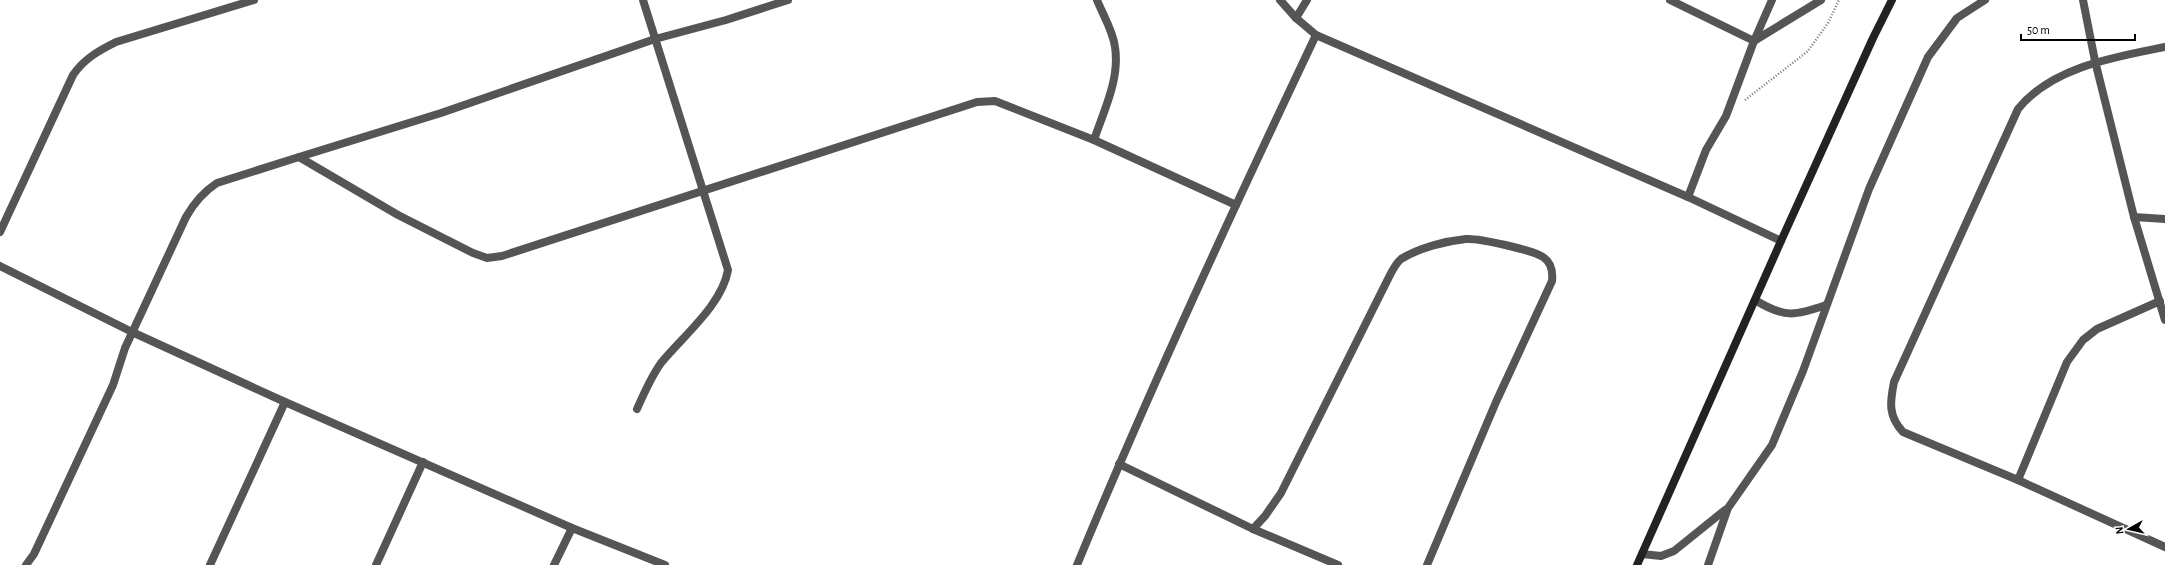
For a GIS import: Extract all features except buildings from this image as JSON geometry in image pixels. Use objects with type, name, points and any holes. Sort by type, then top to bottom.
[{"type":"street","points":[[0,232],[73,75],[81,63],[96,52],[116,42],[254,0]]},
{"type":"street","points":[[637,409],[646,388],[661,364],[714,302],[727,274],[726,258],[643,0]]},
{"type":"street","points":[[26,565],[34,554],[77,466],[113,385],[132,332],[186,217],[195,202],[207,189],[217,183],[441,113],[655,39],[726,20],[788,0]]},
{"type":"street","points":[[1094,140],[1114,79],[1117,64],[1115,45],[1097,0]]},
{"type":"street","points":[[1280,0],[1296,18],[1316,35],[1688,197],[1781,242]]},
{"type":"street","points":[[1296,18],[1306,0]]},
{"type":"street","points":[[1670,0],[1754,41]]},
{"type":"street","points":[[1688,197],[1706,150],[1726,116],[1754,41],[1772,0]]},
{"type":"street","points":[[1754,41],[1821,0]]},
{"type":"street","points":[[1637,565],[1872,38],[1892,0]]},
{"type":"street","points":[[1708,565],[1728,508],[1772,445],[1803,371],[1869,188],[1928,57],[1957,18],[1984,0]]},
{"type":"street","points":[[2083,0],[2095,62],[2134,217],[2165,320]]},
{"type":"street","points":[[1077,565],[1119,464],[1236,206],[1316,35]]},
{"type":"street","points":[[2165,47],[2095,62],[2041,88],[2028,96],[2018,109],[1894,382],[1891,400],[1891,413],[1895,424],[1903,432],[2018,480],[2165,546]]},
{"type":"street","points":[[299,157],[398,215],[473,253],[487,258],[502,256],[977,102],[994,101],[1011,106],[1094,140],[1236,206]]},
{"type":"street","points":[[2134,217],[2165,219]]},
{"type":"street","points":[[1253,529],[1265,516],[1281,493],[1389,277],[1400,260],[1419,250],[1466,239],[1486,240],[1543,257],[1550,263],[1552,269],[1552,281],[1496,402],[1428,565]]},
{"type":"street","points":[[0,266],[132,332],[285,402],[572,528],[665,565]]},
{"type":"street","points":[[1755,300],[1771,310],[1782,314],[1799,314],[1826,305]]},
{"type":"street","points":[[2018,480],[2067,362],[2083,340],[2097,329],[2160,301]]},
{"type":"street","points":[[210,565],[285,402]]},
{"type":"street","points":[[376,565],[423,462]]},
{"type":"street","points":[[1119,464],[1253,529],[1338,565]]},
{"type":"street","points":[[1642,554],[1662,556],[1674,551],[1728,508]]},
{"type":"street","points":[[554,565],[572,528]]},
{"type":"path","points":[[1743,102],[1808,51],[1828,24],[1839,0]]}]
